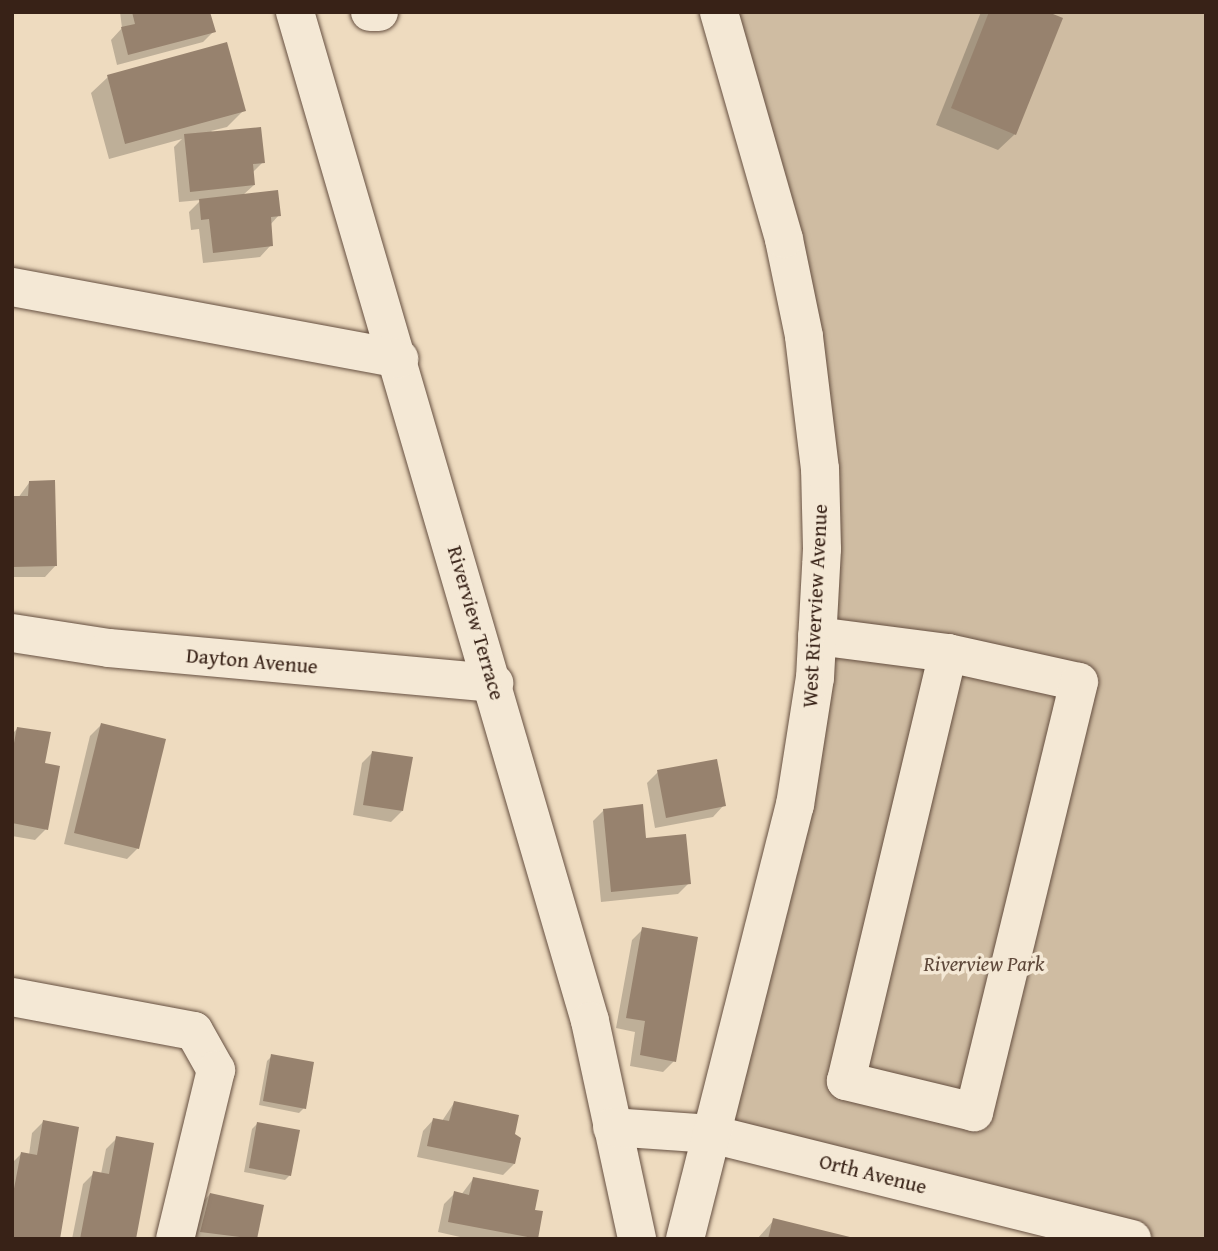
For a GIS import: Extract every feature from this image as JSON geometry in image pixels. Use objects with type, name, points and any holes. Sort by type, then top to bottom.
[{"type":"street","name":"Riverview Terrace","points":[[295,12],[494,683],[590,1021],[637,1239]]},
{"type":"street","points":[[370,12],[379,12]]},
{"type":"street","name":"West Riverview Avenue","points":[[685,1239],[795,806],[817,636],[820,468],[804,337],[781,227],[719,12]]},
{"type":"street","points":[[12,287],[399,359]]},
{"type":"street","name":"Dayton Avenue","points":[[12,633],[109,648],[494,683]]},
{"type":"street","points":[[817,636],[948,653],[1079,682],[974,1112],[846,1081],[948,653]]},
{"type":"street","points":[[12,997],[194,1031],[216,1070],[175,1239]]},
{"type":"street","name":"Orth Avenue","points":[[612,1127],[712,1134],[1001,1223],[1132,1239]]},
{"type":"green space","name":"Riverview Park","points":[[719,12],[1206,12],[1206,1239],[1132,1239],[712,1134],[795,805],[820,469]]},
{"type":"building","points":[[132,12],[210,12],[216,32],[128,55],[121,27],[135,24]]},
{"type":"building","points":[[989,12],[1048,12],[1063,18],[1016,135],[951,108]]},
{"type":"building","points":[[227,42],[246,111],[125,144],[107,75]]},
{"type":"building","points":[[261,127],[265,163],[253,164],[255,185],[190,192],[184,134]]},
{"type":"building","points":[[278,190],[281,216],[271,217],[273,246],[213,253],[209,219],[201,220],[199,199]]},
{"type":"building","points":[[55,480],[57,566],[12,567],[12,496],[28,496],[29,481]]},
{"type":"building","points":[[101,723],[166,739],[139,849],[74,833]]},
{"type":"building","points":[[17,727],[51,732],[45,763],[60,766],[48,830],[12,823],[12,754]]},
{"type":"building","points":[[372,751],[413,757],[403,811],[363,805]]},
{"type":"building","points":[[717,759],[726,806],[666,818],[657,770]]},
{"type":"building","points":[[643,804],[646,838],[686,834],[691,884],[611,892],[603,809]]},
{"type":"building","points":[[642,927],[698,937],[676,1062],[640,1055],[645,1021],[626,1018]]},
{"type":"building","points":[[271,1054],[314,1062],[306,1109],[263,1101]]},
{"type":"building","points":[[454,1101],[519,1115],[515,1134],[521,1138],[515,1164],[427,1146],[433,1118],[449,1121]]},
{"type":"building","points":[[43,1120],[79,1127],[60,1239],[12,1239],[12,1199],[21,1152],[37,1155]]},
{"type":"building","points":[[257,1122],[300,1130],[291,1176],[249,1168]]},
{"type":"building","points":[[116,1136],[154,1143],[136,1239],[80,1239],[93,1171],[109,1174]]},
{"type":"building","points":[[473,1177],[539,1190],[535,1210],[543,1211],[538,1239],[448,1222],[454,1191],[469,1195]]},
{"type":"building","points":[[210,1193],[264,1205],[257,1239],[200,1232]]},
{"type":"building","points":[[773,1218],[854,1238],[854,1239],[768,1239]]}]
